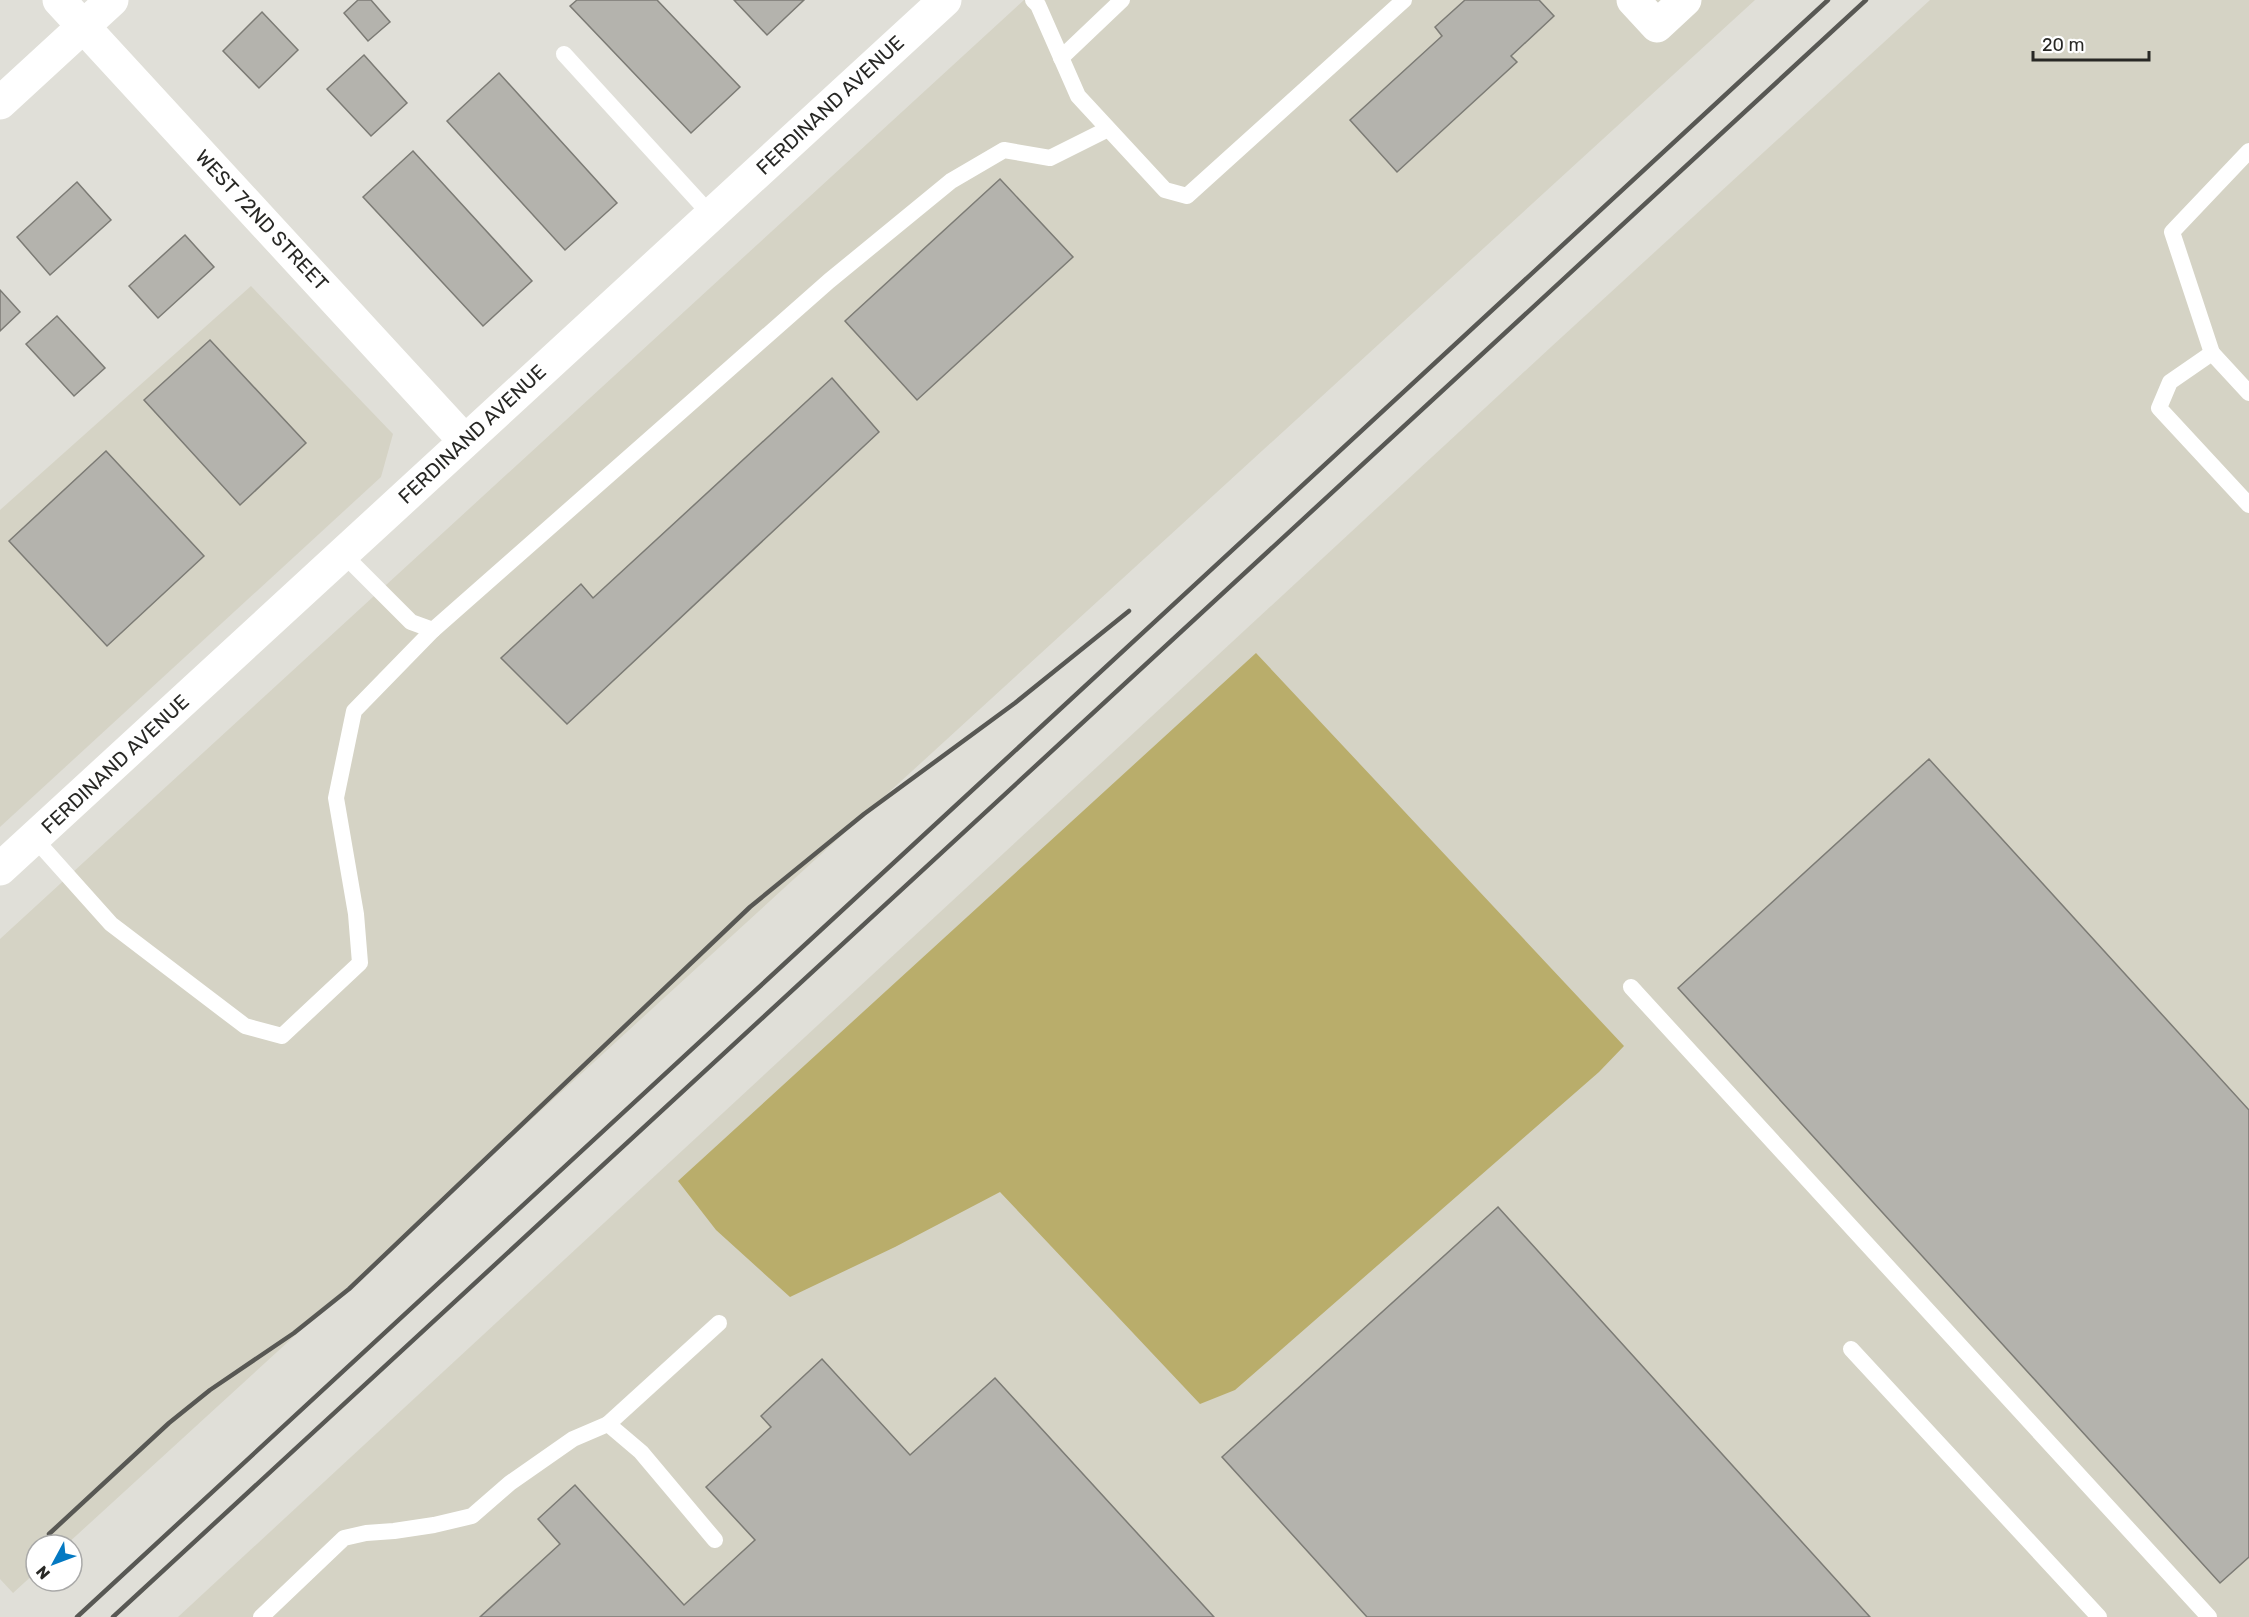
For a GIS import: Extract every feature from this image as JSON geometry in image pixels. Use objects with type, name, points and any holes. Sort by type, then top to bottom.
[{"type":"street","name":"WEST 72ND STREET","points":[[59,0],[464,440]]},
{"type":"street","points":[[0,103],[112,0]]},
{"type":"street","name":"FERDINAND AVENUE","points":[[0,869],[945,0]]},
{"type":"street","points":[[1633,0],[1657,26],[1685,0]]},
{"type":"lane","points":[[1033,0],[1038,5],[1078,96],[1165,190],[1187,196],[1404,0]]},
{"type":"lane","points":[[1061,58],[1122,0]]},
{"type":"lane","points":[[564,54],[711,215]]},
{"type":"lane","points":[[34,838],[111,924],[245,1026],[282,1036],[360,963],[356,914],[336,798],[354,711],[433,630],[829,280],[951,181],[1004,150],[1050,158],[1108,129]]},
{"type":"lane","points":[[2249,151],[2172,232],[2212,353],[2249,393]]},
{"type":"lane","points":[[2212,353],[2170,382],[2159,408],[2249,505]]},
{"type":"lane","points":[[342,553],[411,622],[433,630]]},
{"type":"lane","points":[[1631,987],[2209,1617]]},
{"type":"lane","points":[[261,1617],[344,1538],[366,1533],[434,1525],[472,1516],[510,1483],[573,1439],[608,1424],[719,1323]]},
{"type":"lane","points":[[1851,1349],[2099,1617]]},
{"type":"lane","points":[[608,1424],[641,1452],[715,1540]]},
{"type":"shaded area","points":[[1024,0],[1755,0],[79,1533],[24,1533],[24,1583],[13,1593],[0,1579],[0,939]]},
{"type":"shaded area","points":[[1930,0],[2249,0],[2249,1617],[178,1617],[1551,347]]},
{"type":"shaded area","points":[[251,286],[393,434],[381,477],[0,827],[0,510]]},
{"type":"shaded area","points":[[1256,653],[1624,1046],[1599,1072],[1235,1390],[1200,1404],[1000,1192],[895,1247],[790,1297],[716,1230],[678,1181]]},
{"type":"building","points":[[358,0],[371,0],[390,22],[368,41],[344,13]]},
{"type":"building","points":[[577,0],[657,0],[740,87],[691,133],[570,6]]},
{"type":"building","points":[[734,0],[804,0],[767,35]]},
{"type":"building","points":[[1465,0],[1539,0],[1554,16],[1511,56],[1517,62],[1397,172],[1350,120],[1442,36],[1435,27]]},
{"type":"building","points":[[262,12],[298,50],[259,88],[223,51]]},
{"type":"building","points":[[364,55],[407,103],[371,136],[327,89]]},
{"type":"building","points":[[499,73],[617,203],[565,250],[447,121]]},
{"type":"building","points":[[413,151],[532,281],[483,326],[363,197]]},
{"type":"building","points":[[1000,179],[1073,257],[917,400],[845,321]]},
{"type":"building","points":[[77,182],[111,220],[50,275],[17,237]]},
{"type":"building","points":[[185,235],[214,267],[158,318],[129,286]]},
{"type":"building","points":[[0,290],[20,312],[0,331]]},
{"type":"building","points":[[57,316],[105,368],[74,396],[26,344]]},
{"type":"building","points":[[210,340],[306,443],[240,505],[144,400]]},
{"type":"building","points":[[832,378],[879,432],[567,724],[501,658],[581,584],[593,598]]},
{"type":"building","points":[[106,451],[204,556],[107,646],[9,541]]},
{"type":"building","points":[[1929,759],[2249,1110],[2249,1557],[2220,1583],[1678,988]]},
{"type":"building","points":[[1498,1207],[1870,1617],[1367,1617],[1222,1457]]},
{"type":"building","points":[[822,1359],[910,1455],[995,1378],[1214,1617],[480,1617],[560,1544],[538,1519],[575,1485],[684,1605],[755,1540],[706,1487],[771,1427],[761,1416]]},
{"type":"railway","points":[[77,1617],[1828,0]]},
{"type":"railway","points":[[113,1617],[1866,0]]},
{"type":"railway","points":[[50,1533],[169,1423],[210,1390],[294,1333],[349,1289],[750,907],[864,814],[1015,703],[1129,611]]}]
